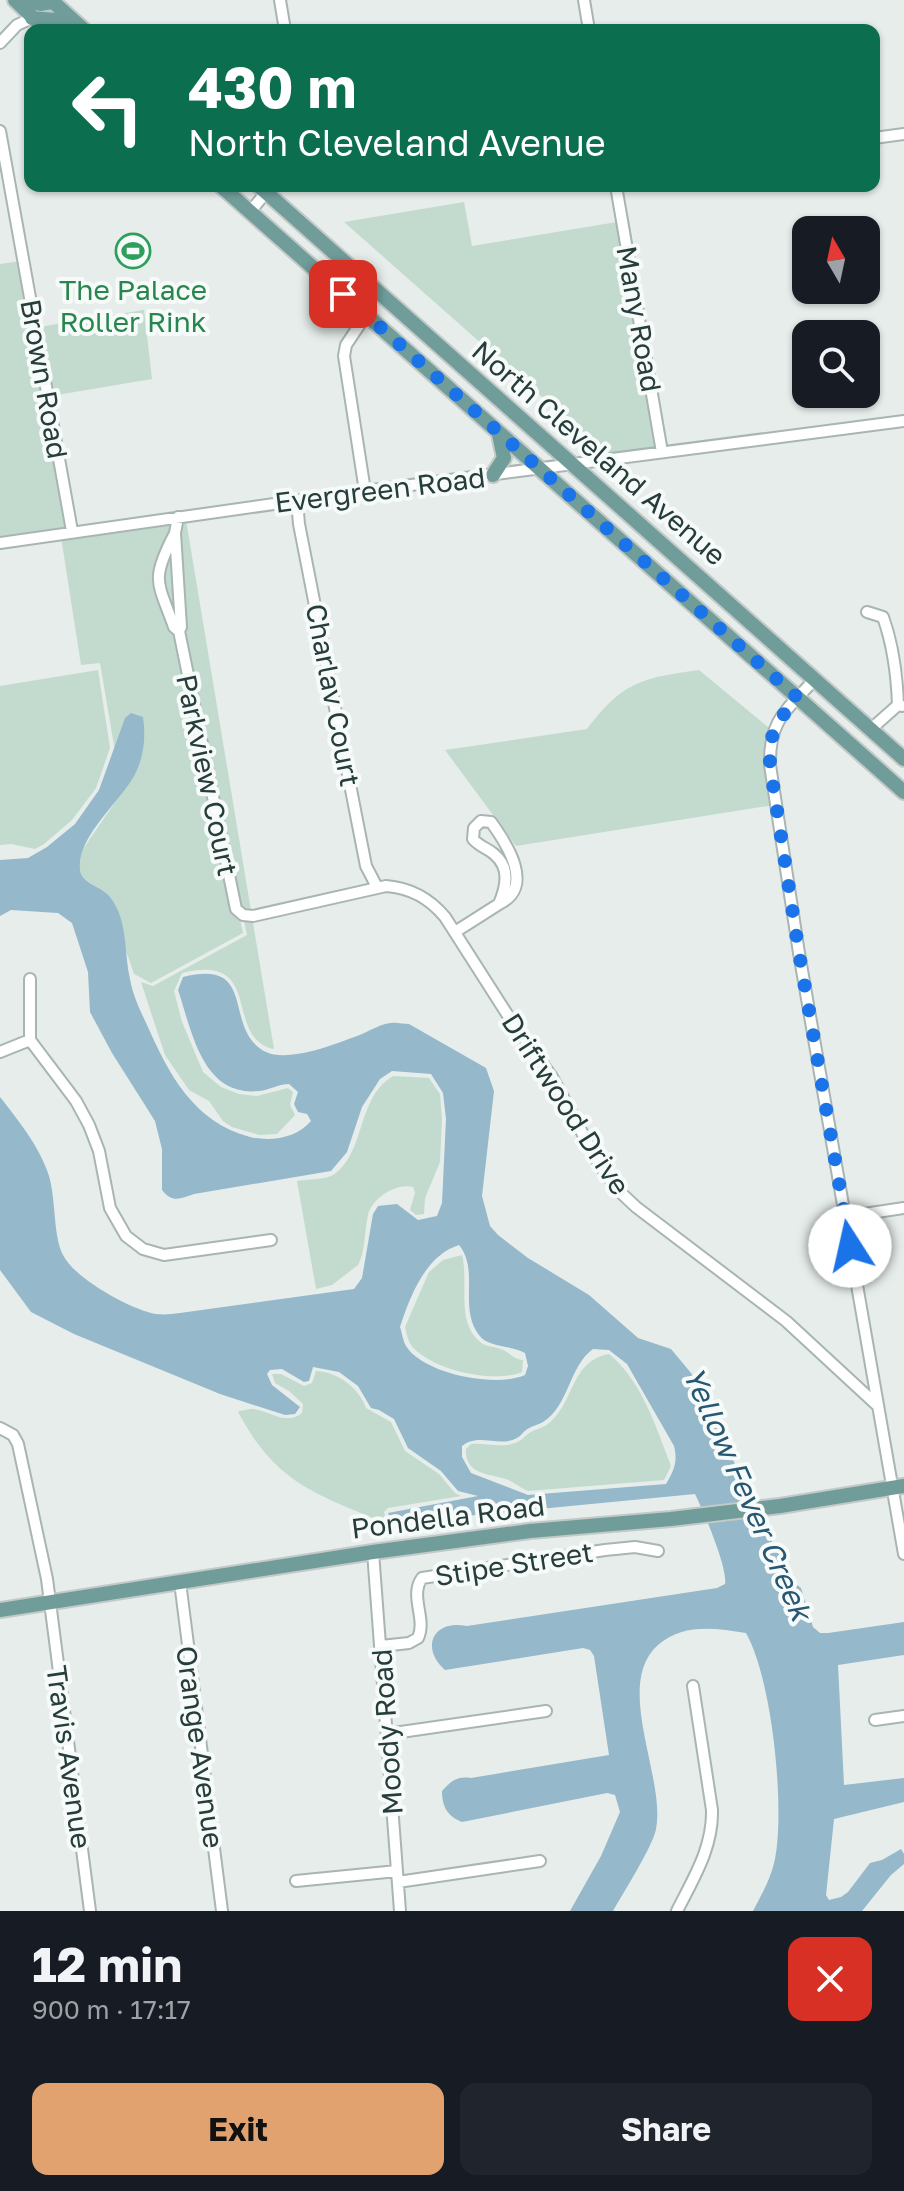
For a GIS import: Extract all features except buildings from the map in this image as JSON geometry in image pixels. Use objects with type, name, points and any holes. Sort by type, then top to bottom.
[{"type":"main road","points":[[15,0],[39,24]]},
{"type":"main road","points":[[29,0],[40,4],[55,1],[78,24]]},
{"type":"main road","points":[[32,18],[55,20],[62,24]]},
{"type":"main road","name":"North Cleveland Avenue","points":[[228,192],[904,792]]},
{"type":"main road","name":"North Cleveland Avenue","points":[[270,192],[904,759]]},
{"type":"main road","points":[[493,475],[504,458],[499,433]]},
{"type":"main road","points":[[678,592],[697,574]]},
{"type":"main road","name":"Pondella Road","points":[[0,1610],[373,1552],[530,1531],[780,1506],[898,1487]]},
{"type":"street","points":[[280,0],[284,24]]},
{"type":"street","points":[[584,0],[588,24]]},
{"type":"street","points":[[0,43],[17,25],[32,18]]},
{"type":"street","points":[[880,137],[904,134]]},
{"type":"street","name":"Brown Road","points":[[1,138],[72,531]]},
{"type":"street","points":[[250,212],[263,192]]},
{"type":"street","name":"Many Road","points":[[617,192],[662,452]]},
{"type":"street","points":[[365,491],[344,356],[346,345],[366,315]]},
{"type":"street","name":"Evergreen Road","points":[[0,543],[365,491],[904,421]]},
{"type":"street","name":"Charlav Court","points":[[297,501],[366,866],[377,887]]},
{"type":"street","name":"Parkview Court","points":[[178,517],[175,533],[181,616],[179,631],[233,900],[236,909],[243,915]]},
{"type":"street","name":"Parkview Court","points":[[175,533],[162,559],[158,587],[174,627],[179,631]]},
{"type":"street","points":[[867,612],[883,617],[887,627],[901,706],[871,729]]},
{"type":"street","points":[[815,679],[781,716],[771,734],[770,765],[844,1217],[878,1406],[898,1487],[904,1554]]},
{"type":"street","points":[[455,932],[513,896],[517,887],[516,867],[508,851],[491,822],[481,821],[474,828],[473,839],[498,858],[505,874],[506,885],[499,904]]},
{"type":"street","points":[[498,858],[508,851]]},
{"type":"street","name":"Driftwood Drive","points":[[243,915],[266,913],[377,887],[405,889],[425,898],[439,910],[455,932],[552,1077],[599,1164],[619,1191],[786,1321],[878,1406]]},
{"type":"street","points":[[30,979],[30,1040],[83,1113],[99,1151],[114,1218],[134,1244],[154,1253],[174,1255],[271,1240]]},
{"type":"street","points":[[0,1052],[30,1040]]},
{"type":"street","points":[[844,1217],[904,1208]]},
{"type":"street","name":"Travis Avenue","points":[[0,1428],[13,1435],[18,1444],[47,1579],[90,1911]]},
{"type":"street","name":"Stipe Street","points":[[381,1646],[409,1643],[418,1638],[421,1628],[416,1587],[422,1578],[622,1548],[658,1551]]},
{"type":"street","name":"Moody Road","points":[[373,1552],[400,1911]]},
{"type":"street","name":"Orange Avenue","points":[[180,1582],[222,1911]]},
{"type":"street","points":[[677,1911],[707,1848],[712,1820],[693,1686]]},
{"type":"street","points":[[387,1734],[546,1711]]},
{"type":"street","points":[[875,1720],[904,1716]]},
{"type":"street","points":[[296,1881],[397,1876],[540,1861]]},
{"type":"green space","points":[[464,202],[472,246],[629,220],[668,449],[611,458],[344,222]]},
{"type":"green space","points":[[27,260],[39,327],[144,310],[152,379],[51,396],[76,528],[185,514],[274,1049],[259,1042],[250,1030],[234,985],[224,974],[208,970],[182,973],[174,991],[182,1022],[203,1072],[221,1087],[239,1094],[257,1096],[288,1088],[293,1092],[290,1105],[295,1115],[277,1134],[259,1135],[232,1127],[223,1121],[209,1101],[189,1090],[165,1055],[141,982],[153,986],[247,935],[243,916],[232,893],[180,645],[173,522],[0,540],[0,264]]},
{"type":"green space","points":[[164,522],[170,524],[175,549],[179,631],[175,645],[243,933],[151,983],[134,974],[106,893],[84,879],[72,865],[122,792],[100,663],[81,665],[61,537]]},
{"type":"green space","points":[[98,670],[110,748],[96,788],[72,820],[44,844],[35,849],[0,845],[0,686]]},
{"type":"green space","points":[[699,670],[774,732],[774,805],[516,846],[445,750],[587,729],[612,701],[635,685],[662,676]]},
{"type":"green space","points":[[393,1076],[429,1078],[440,1094],[440,1162],[425,1198],[424,1214],[416,1215],[410,1210],[415,1193],[413,1187],[399,1187],[386,1193],[370,1209],[358,1265],[332,1285],[316,1289],[297,1181],[330,1177],[344,1166],[373,1098]]},
{"type":"green space","points":[[462,1255],[465,1311],[471,1331],[483,1344],[523,1360],[522,1372],[496,1376],[447,1368],[420,1354],[410,1343],[405,1327],[429,1272],[443,1260]]},
{"type":"green space","points":[[609,1354],[630,1377],[653,1421],[671,1466],[664,1480],[528,1491],[506,1479],[479,1472],[469,1464],[466,1449],[471,1444],[510,1444],[548,1424],[557,1415],[587,1365]]},
{"type":"green space","points":[[316,1371],[332,1374],[353,1388],[366,1408],[391,1422],[405,1451],[439,1474],[461,1496],[388,1508],[384,1512],[385,1523],[317,1493],[282,1470],[252,1436],[238,1412],[251,1409],[283,1418],[296,1417],[302,1413],[303,1404],[275,1383],[272,1374],[281,1374],[304,1386],[312,1383]]},
{"type":"water","points":[[131,713],[143,717],[144,740],[140,762],[134,776],[91,833],[81,858],[80,870],[87,881],[108,895],[118,910],[135,997],[155,1044],[186,1094],[213,1120],[250,1137],[283,1137],[299,1131],[311,1121],[307,1114],[298,1112],[294,1104],[298,1092],[289,1084],[259,1091],[240,1090],[224,1084],[202,1058],[178,990],[183,977],[207,974],[222,978],[231,987],[245,1028],[253,1042],[266,1052],[276,1055],[300,1054],[398,1023],[409,1024],[486,1068],[494,1091],[482,1196],[490,1226],[528,1258],[589,1295],[638,1338],[671,1349],[691,1373],[732,1455],[746,1503],[785,1561],[792,1581],[801,1588],[813,1627],[820,1633],[828,1633],[904,1622],[904,1655],[838,1665],[844,1785],[904,1778],[904,1802],[834,1819],[826,1895],[829,1900],[848,1892],[870,1863],[901,1849],[904,1854],[904,1864],[862,1911],[753,1911],[775,1861],[778,1803],[769,1709],[763,1679],[746,1633],[700,1629],[678,1633],[658,1645],[645,1662],[640,1683],[640,1707],[654,1784],[656,1829],[644,1858],[613,1911],[570,1911],[601,1856],[620,1812],[615,1795],[607,1793],[462,1822],[449,1814],[444,1806],[442,1791],[458,1779],[609,1755],[594,1656],[590,1650],[583,1648],[445,1670],[433,1653],[434,1637],[446,1627],[455,1625],[467,1626],[717,1588],[725,1584],[719,1553],[695,1494],[392,1523],[388,1513],[478,1496],[458,1491],[441,1471],[408,1448],[394,1419],[371,1408],[358,1386],[339,1372],[313,1367],[309,1381],[304,1382],[282,1369],[270,1370],[267,1374],[272,1385],[300,1407],[295,1414],[285,1415],[220,1394],[74,1334],[31,1312],[0,1270],[0,1097],[28,1134],[45,1165],[60,1247],[69,1264],[104,1292],[156,1314],[354,1289],[362,1278],[373,1214],[378,1206],[397,1204],[418,1220],[437,1216],[442,1203],[446,1119],[443,1093],[431,1074],[392,1071],[380,1079],[362,1107],[347,1152],[331,1171],[180,1198],[169,1197],[162,1190],[162,1149],[155,1121],[90,1012],[88,972],[72,923],[58,913],[11,910],[0,916],[0,860],[28,858],[75,824],[99,790],[125,718]],"holes":[[[459,1245],[468,1266],[473,1324],[479,1335],[488,1342],[525,1353],[528,1366],[525,1375],[497,1380],[461,1376],[428,1364],[415,1356],[405,1344],[400,1327],[421,1278],[437,1258]],[[593,1349],[609,1350],[627,1364],[674,1446],[676,1457],[666,1484],[528,1495],[471,1473],[462,1457],[462,1446],[475,1440],[510,1441],[543,1422],[552,1415],[579,1365]]]},
{"type":"place","name":"The Palace Roller Rink","points":[[133,251]]},
{"type":"route","points":[[343,294],[798,698],[781,716],[771,734],[770,765],[850,1246]]},
{"type":"water label","name":"Yellow Fever Creek","points":[[747,1494]]}]
